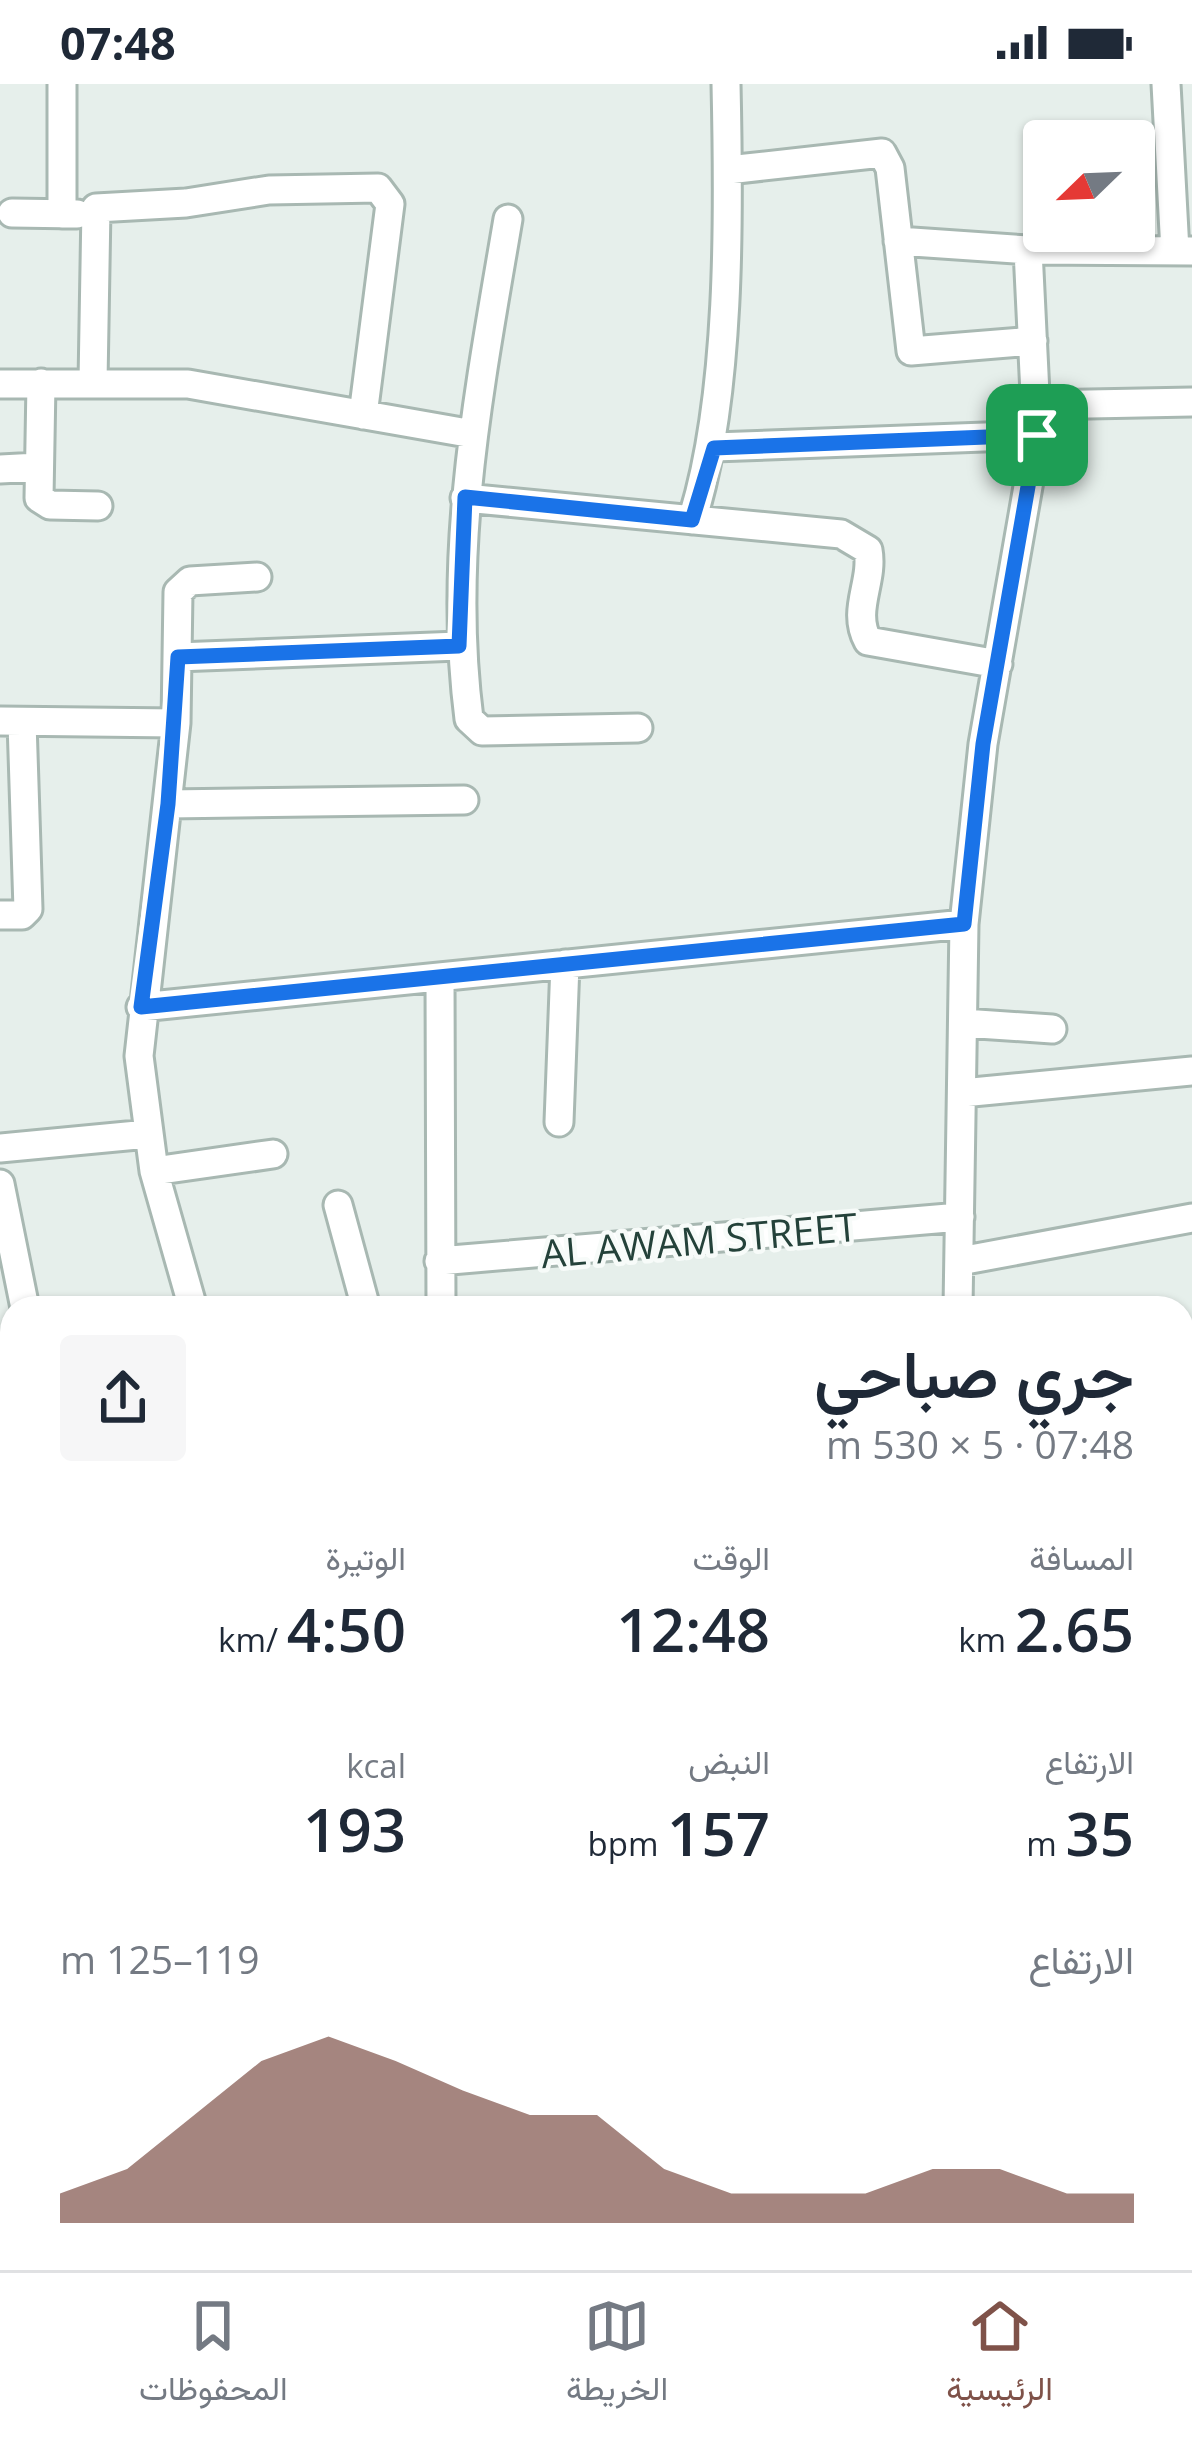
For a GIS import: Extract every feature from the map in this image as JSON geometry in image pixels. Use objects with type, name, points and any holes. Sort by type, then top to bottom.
[{"type":"street","points":[[62,84],[62,214]]},
{"type":"street","points":[[692,520],[714,448],[728,170],[726,84]]},
{"type":"street","points":[[1166,84],[1183,251]]},
{"type":"street","points":[[728,170],[882,153],[890,168],[911,351],[1033,341]]},
{"type":"street","points":[[12,213],[62,214],[94,211],[106,204],[186,203],[269,190],[385,191],[390,204],[363,415]]},
{"type":"street","points":[[92,382],[94,211]]},
{"type":"street","points":[[508,219],[465,497],[459,646],[473,728],[638,728]]},
{"type":"street","points":[[898,241],[1023,250]]},
{"type":"street","points":[[959,1296],[964,924],[983,744],[1037,435],[1028,252]]},
{"type":"street","points":[[41,383],[38,467],[42,502],[98,506]]},
{"type":"street","points":[[0,385],[188,384],[473,434]]},
{"type":"street","points":[[1038,405],[1192,402]]},
{"type":"street","points":[[714,448],[1037,435]]},
{"type":"street","points":[[0,469],[38,467]]},
{"type":"street","points":[[465,497],[842,534],[860,541],[871,564],[859,615],[868,641],[998,664]]},
{"type":"street","points":[[190,1296],[154,1171],[140,1088],[141,1007],[176,723],[182,584],[257,577]]},
{"type":"street","points":[[178,657],[459,646]]},
{"type":"street","points":[[11,915],[28,909],[11,721],[176,723]]},
{"type":"street","points":[[168,804],[464,800]]},
{"type":"street","points":[[141,1007],[964,924]]},
{"type":"street","points":[[560,1122],[566,964]]},
{"type":"street","points":[[440,977],[440,1296]]},
{"type":"street","points":[[963,1023],[1052,1029]]},
{"type":"street","points":[[962,1094],[1192,1071]]},
{"type":"street","points":[[0,1148],[148,1134]]},
{"type":"street","points":[[154,1171],[273,1154]]},
{"type":"street","points":[[0,1184],[23,1296]]},
{"type":"street","points":[[338,1205],[363,1296]]},
{"type":"street","name":"AL AWAM STREET","points":[[439,1261],[960,1217]]},
{"type":"street","points":[[960,1261],[1192,1218]]},
{"type":"route","points":[[1037,435],[983,744],[964,924],[141,1007],[168,804],[178,657],[459,646],[465,497],[692,520],[714,448],[1037,435]]}]
